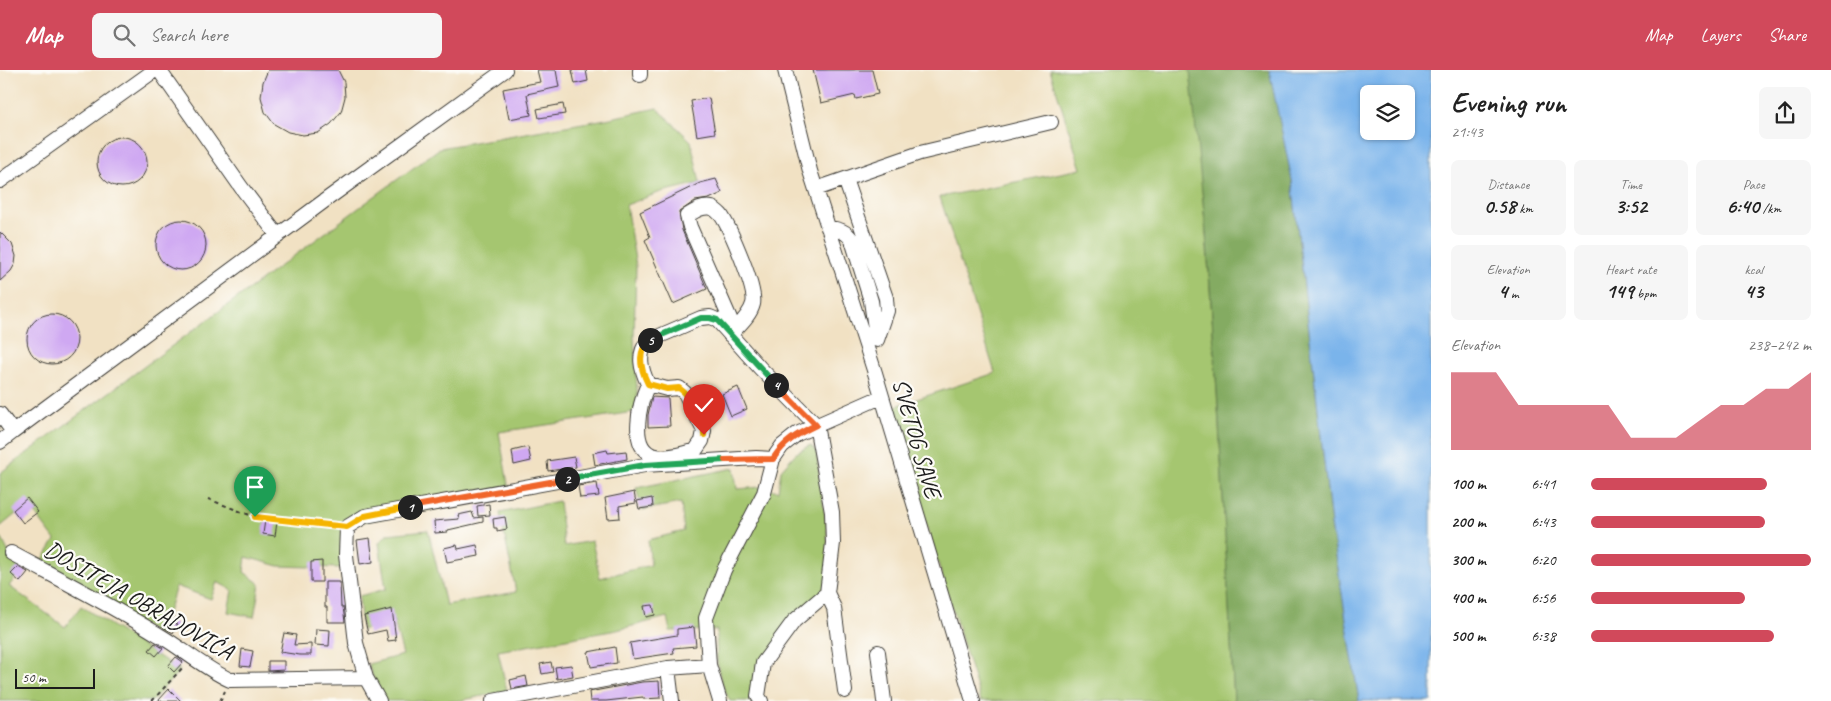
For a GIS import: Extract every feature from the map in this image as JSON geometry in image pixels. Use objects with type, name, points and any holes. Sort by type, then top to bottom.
[{"type":"street","points":[[0,181],[157,70],[278,236]]},
{"type":"street","points":[[0,442],[505,70]]},
{"type":"street","name":"SVETOG SAVE","points":[[785,70],[816,189],[875,373],[973,701]]},
{"type":"street","points":[[816,189],[920,153],[1051,122]]},
{"type":"street","points":[[845,179],[886,298],[887,311],[877,340]]},
{"type":"street","points":[[700,208],[712,208],[720,214],[744,264],[751,285],[753,304],[733,333],[687,216],[700,208]]},
{"type":"street","points":[[828,228],[848,234],[852,240],[871,301],[877,340],[875,373]]},
{"type":"street","points":[[648,384],[667,389],[679,388],[685,393],[704,431],[702,441],[695,451],[656,456],[647,453],[641,445],[638,433],[644,394],[648,384],[641,363],[644,346],[648,341],[701,318],[710,318],[717,320],[733,333],[760,368],[816,425],[832,512],[833,543],[827,593],[834,608],[845,691]]},
{"type":"street","points":[[720,701],[709,665],[706,618],[724,570],[764,493],[773,459],[782,446],[797,434],[882,397]]},
{"type":"street","points":[[0,414],[13,432]]},
{"type":"street","points":[[379,701],[366,678],[356,643],[346,555],[347,527],[365,516],[645,465],[756,458],[773,459]]},
{"type":"street","name":"DOSITEJA OBRADOVIĆA","points":[[12,552],[137,622],[217,674],[230,680],[366,678]]},
{"type":"street","points":[[761,701],[758,696],[763,663],[794,621],[827,593]]},
{"type":"street","points":[[878,652],[884,701]]},
{"type":"street","points":[[493,701],[668,668],[709,665]]},
{"type":"street","points":[[668,668],[672,701]]},
{"type":"path","points":[[208,499],[255,517],[347,527]]},
{"type":"path","points":[[152,701],[192,657]]},
{"type":"green space","points":[[1050,70],[1191,70],[1211,306],[1234,701],[981,701],[890,408],[995,373],[940,197],[1081,169]]},
{"type":"green space","points":[[1190,70],[1268,70],[1270,72],[1292,180],[1331,524],[1359,701],[1234,701],[1207,243]]},
{"type":"green space","points":[[657,108],[691,141],[700,183],[661,192],[626,205],[636,266],[634,337],[638,409],[634,412],[499,432],[510,496],[363,522],[343,521],[341,568],[279,566],[246,557],[244,572],[260,584],[254,617],[228,612],[232,590],[217,582],[211,599],[176,586],[161,636],[40,564],[55,540],[28,504],[0,527],[0,473],[440,148],[606,119]]},
{"type":"green space","points":[[810,445],[816,450],[827,531],[829,583],[763,663],[761,701],[730,701],[719,675],[717,630],[670,631],[667,617],[617,630],[498,651],[507,691],[458,701],[382,701],[368,664],[403,655],[394,621],[362,630],[359,596],[386,589],[379,543],[387,534],[428,530],[446,605],[516,592],[500,513],[559,501],[564,546],[592,541],[600,578],[651,565],[648,540],[684,531],[681,503],[642,510],[636,488],[734,468],[737,489],[761,487],[778,491],[781,470],[795,454]]},
{"type":"green space","points":[[0,535],[12,559],[24,567],[9,586],[65,627],[81,606],[180,670],[152,701],[0,701]]},
{"type":"water","points":[[1269,70],[1431,70],[1431,701],[1359,701],[1331,524],[1292,180]]},
{"type":"building","points":[[268,70],[338,70],[344,82],[345,97],[341,112],[331,124],[318,133],[303,135],[288,132],[274,124],[265,112],[261,97],[263,82]]},
{"type":"building","points":[[537,70],[556,70],[559,87],[527,94],[531,115],[509,119],[503,89],[540,82]]},
{"type":"building","points":[[572,70],[586,70],[588,81],[575,84]]},
{"type":"building","points":[[813,70],[872,70],[878,94],[856,99],[855,95],[821,103]]},
{"type":"building","points":[[709,98],[715,133],[697,136],[691,101]]},
{"type":"building","points":[[563,104],[565,114],[539,118],[537,109]]},
{"type":"building","points":[[117,137],[127,137],[140,144],[147,157],[147,167],[140,180],[127,187],[117,187],[108,183],[101,176],[97,167],[97,157],[101,148],[108,141]]},
{"type":"building","points":[[716,179],[722,193],[709,199],[695,201],[679,212],[682,230],[707,289],[673,304],[645,240],[650,237],[640,212],[700,183]]},
{"type":"building","points":[[176,220],[186,220],[199,227],[206,240],[206,250],[199,263],[186,270],[176,270],[167,266],[160,259],[156,250],[156,240],[160,231],[167,224]]},
{"type":"building","points":[[0,232],[12,244],[16,256],[15,264],[11,271],[0,281]]},
{"type":"building","points":[[47,314],[57,314],[70,321],[77,334],[77,344],[70,357],[57,364],[47,364],[38,360],[31,353],[27,344],[27,334],[31,325],[38,318]]},
{"type":"building","points":[[738,387],[747,409],[731,416],[722,394]]},
{"type":"building","points":[[652,397],[668,398],[670,426],[648,427],[648,415]]},
{"type":"building","points":[[528,447],[531,461],[514,465],[512,451]]},
{"type":"building","points":[[607,450],[608,453],[626,451],[627,459],[595,465],[593,453]]},
{"type":"building","points":[[574,457],[576,467],[548,471],[547,461]]},
{"type":"building","points":[[597,483],[599,496],[580,498],[578,486]]},
{"type":"building","points":[[634,492],[636,503],[619,506],[620,518],[608,519],[605,498]]},
{"type":"building","points":[[27,498],[38,512],[23,523],[13,510]]},
{"type":"building","points":[[652,498],[653,507],[639,509],[637,501]]},
{"type":"building","points":[[489,504],[490,515],[478,516],[477,506]]},
{"type":"building","points":[[472,512],[474,518],[483,517],[483,522],[448,530],[448,532],[435,533],[434,521],[459,519],[458,515]]},
{"type":"building","points":[[505,517],[507,529],[497,531],[497,528],[494,528],[493,519]]},
{"type":"building","points":[[265,520],[277,522],[275,536],[263,534]]},
{"type":"building","points":[[370,538],[373,562],[360,564],[357,540]]},
{"type":"building","points":[[457,545],[458,549],[477,545],[479,556],[447,562],[444,548]]},
{"type":"building","points":[[322,561],[322,582],[311,582],[311,562]]},
{"type":"building","points":[[18,567],[28,572],[20,582],[11,574]]},
{"type":"building","points":[[325,582],[340,582],[341,607],[343,607],[345,622],[327,622]]},
{"type":"building","points":[[653,605],[655,615],[646,617],[644,606]]},
{"type":"building","points":[[392,609],[396,640],[388,641],[386,630],[368,634],[364,616]]},
{"type":"building","points":[[169,619],[178,625],[173,633],[163,627]]},
{"type":"building","points":[[694,627],[696,646],[673,648],[674,653],[633,659],[630,643],[677,635],[677,629]]},
{"type":"building","points":[[316,629],[330,630],[329,646],[315,645]]},
{"type":"building","points":[[284,633],[296,635],[294,645],[311,644],[311,655],[280,652]]},
{"type":"building","points":[[155,643],[163,648],[156,656],[149,650]]},
{"type":"building","points":[[615,647],[617,663],[591,667],[588,652]]},
{"type":"building","points":[[242,649],[253,651],[250,667],[240,666]]},
{"type":"building","points":[[176,657],[183,662],[174,672],[168,666]]},
{"type":"building","points":[[268,661],[284,661],[284,670],[268,671]]},
{"type":"building","points":[[551,662],[553,672],[542,674],[540,664]]},
{"type":"building","points":[[571,665],[573,676],[557,679],[555,667]]},
{"type":"building","points":[[526,676],[528,686],[512,689],[510,680]]},
{"type":"building","points":[[659,681],[660,698],[643,699],[643,697],[590,701],[589,692],[642,682]]},
{"type":"building","points":[[169,689],[181,701],[158,701]]},
{"type":"route","points":[[255,517],[347,527],[365,516],[645,465],[756,458],[773,459],[782,446],[797,434],[816,425],[760,368],[717,320],[710,318],[701,318],[648,341],[644,346],[641,363],[648,384],[667,389],[679,388],[685,393],[704,431],[704,435]]}]
